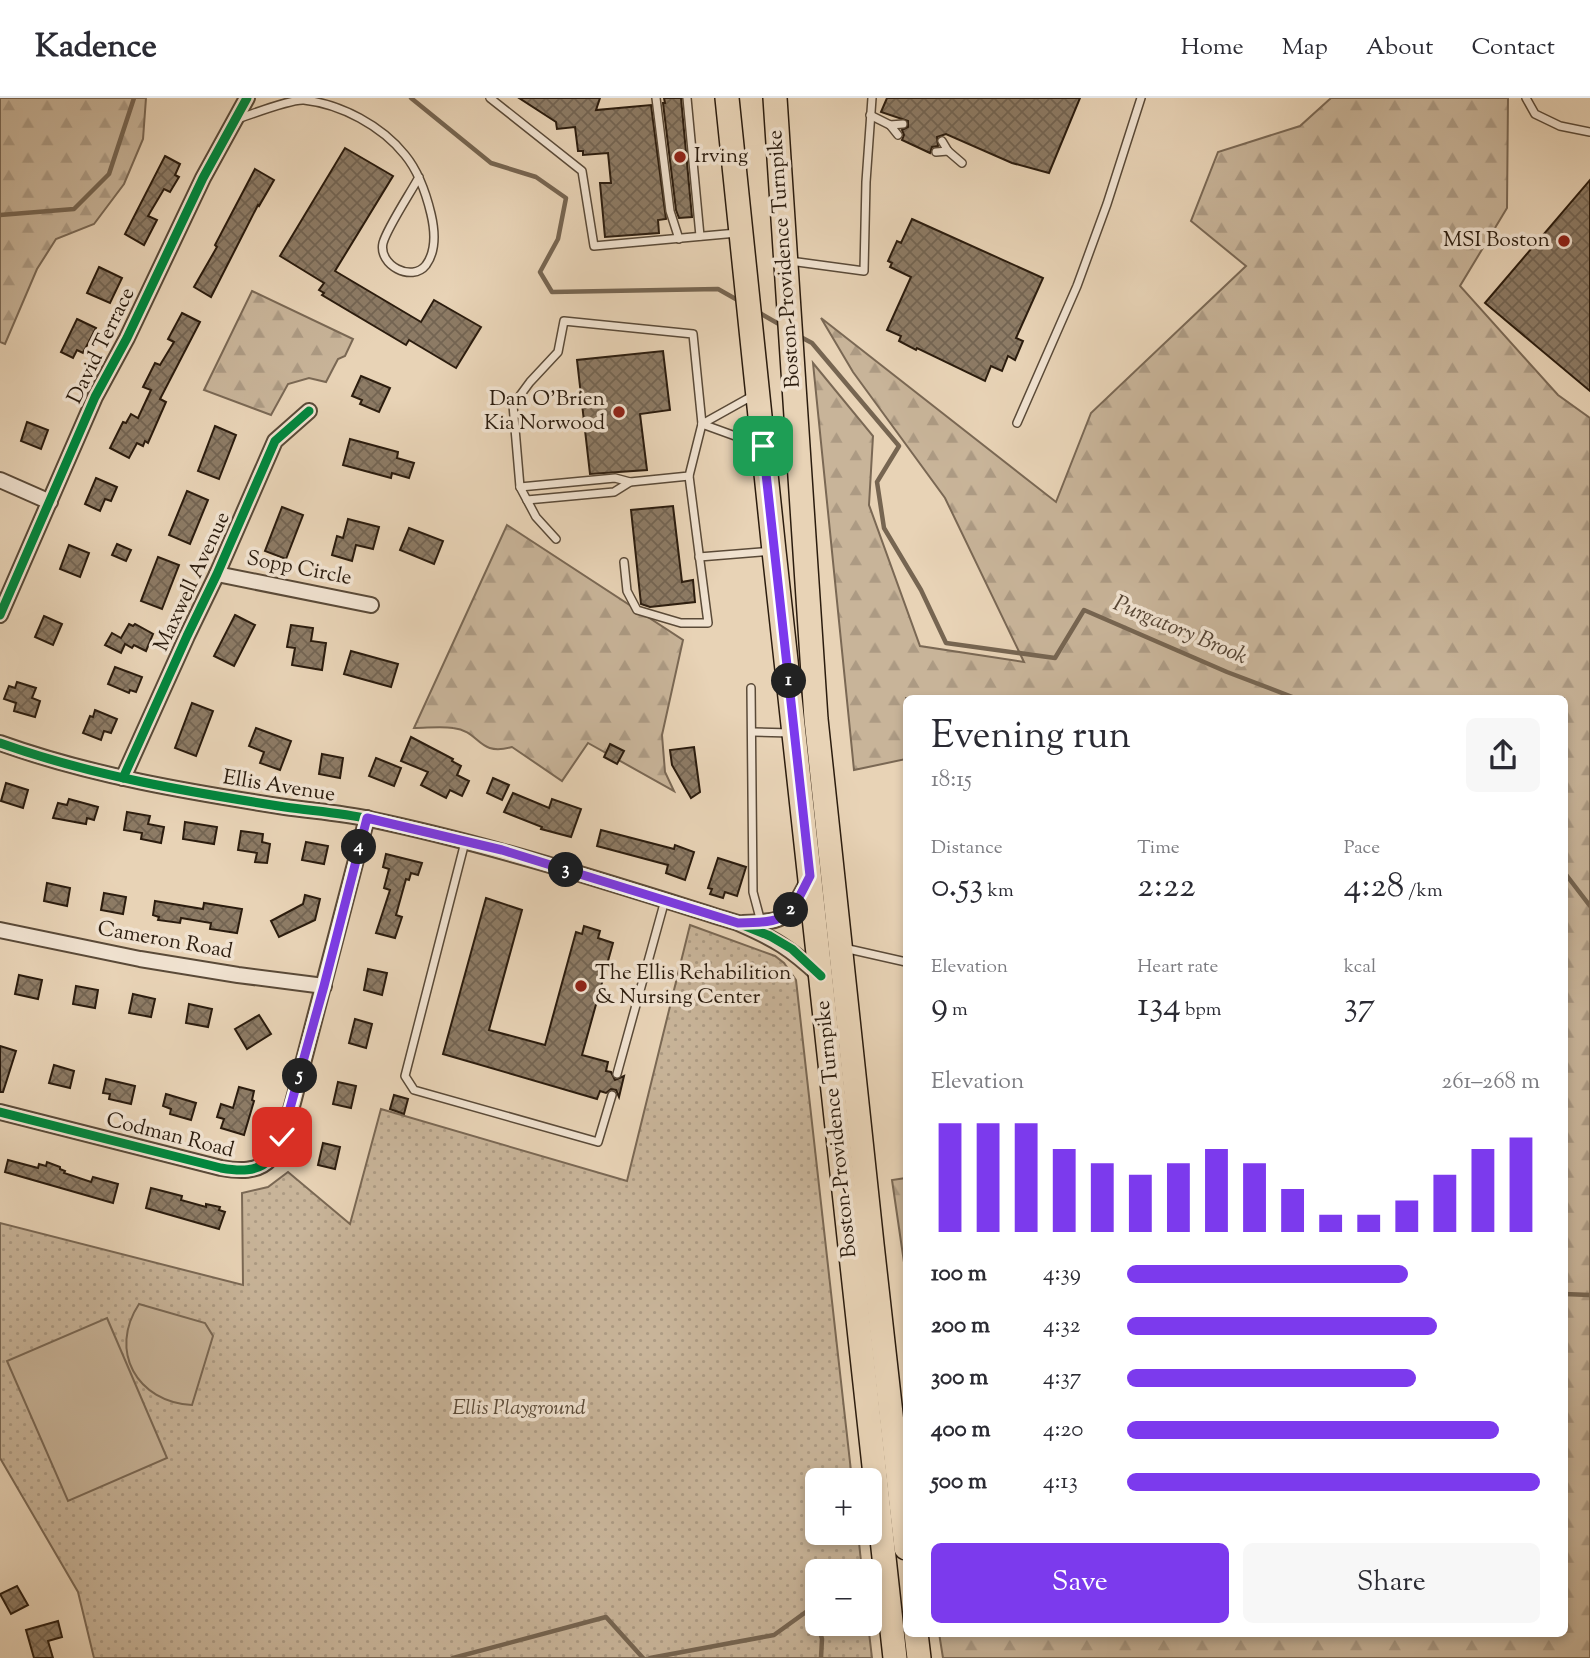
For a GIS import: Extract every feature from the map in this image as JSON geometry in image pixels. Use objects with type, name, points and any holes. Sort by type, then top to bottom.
[{"type":"main road","name":"Boston-Providence Turnpike","points":[[727,98],[895,1658]]},
{"type":"main road","name":"Boston-Providence Turnpike","points":[[775,98],[813,681],[903,1519]]},
{"type":"main road","points":[[916,1637],[919,1658]]},
{"type":"street","name":"David Terrace","points":[[0,615],[95,397],[127,338],[203,178],[247,98]]},
{"type":"street","name":"Maxwell Avenue","points":[[123,778],[275,441],[309,411]]},
{"type":"street","points":[[0,480],[50,502]]},
{"type":"street","name":"Sopp Circle","points":[[217,574],[372,605]]},
{"type":"street","name":"Ellis Avenue","points":[[0,743],[32,755],[169,788],[367,818],[502,850],[738,923],[770,936],[792,949],[821,976]]},
{"type":"street","name":"Codman Road","points":[[0,1112],[221,1168],[241,1171],[256,1168],[271,1158],[282,1137],[367,818]]},
{"type":"street","name":"Ellis Avenue","points":[[738,923],[771,922],[787,916],[810,876]]},
{"type":"street","name":"Cameron Road","points":[[0,930],[139,959],[324,986]]},
{"type":"lane","points":[[490,98],[582,171],[594,246],[741,233]]},
{"type":"lane","points":[[656,98],[670,211],[679,239]]},
{"type":"lane","points":[[687,98],[700,236]]},
{"type":"lane","points":[[786,261],[864,271],[866,182],[872,98]]},
{"type":"lane","points":[[1017,423],[1077,286],[1141,98]]},
{"type":"lane","points":[[1526,98],[1535,114],[1560,127],[1590,132]]},
{"type":"lane","points":[[237,119],[300,100],[329,104],[383,134],[405,155],[419,177],[428,202],[435,236],[428,262],[416,274],[409,274],[395,267],[383,250],[384,242],[419,177]]},
{"type":"lane","points":[[870,115],[890,125],[898,135]]},
{"type":"lane","points":[[890,125],[903,124]]},
{"type":"lane","points":[[942,141],[948,151],[962,163]]},
{"type":"lane","points":[[936,152],[948,151]]},
{"type":"lane","points":[[556,539],[536,517],[520,487],[513,405],[558,352],[564,321],[693,334],[702,424],[689,476],[708,623],[681,623],[637,610],[627,591],[624,562]]},
{"type":"lane","points":[[702,424],[758,393]]},
{"type":"lane","points":[[702,424],[763,446]]},
{"type":"lane","points":[[520,487],[615,478],[629,482],[689,476]]},
{"type":"lane","points":[[527,500],[614,492],[629,482]]},
{"type":"lane","points":[[699,556],[774,551]]},
{"type":"lane","points":[[751,688],[753,892],[761,922]]},
{"type":"lane","points":[[753,732],[795,733]]},
{"type":"lane","points":[[465,842],[405,1076],[414,1090],[598,1142],[612,1095]]},
{"type":"lane","points":[[617,1074],[665,901]]},
{"type":"lane","points":[[840,947],[903,961]]},
{"type":"green space","points":[[0,98],[146,98],[143,139],[124,184],[94,224],[56,239],[37,269],[5,344],[0,342]]},
{"type":"green space","points":[[1331,98],[1508,98],[1507,208],[1460,286],[1558,395],[1590,418],[1590,1658],[943,1658],[940,1637],[1568,1637],[1568,695],[903,695],[903,760],[854,770],[813,363],[873,436],[869,505],[920,646],[1024,662],[945,498],[853,372],[821,318],[1056,502],[1091,413],[1246,266],[1191,221],[1218,152],[1300,126]]},
{"type":"green space","points":[[252,291],[353,339],[345,356],[338,359],[326,382],[309,378],[288,384],[271,415],[204,390]]},
{"type":"green space","points":[[507,525],[683,640],[662,735],[665,772],[674,791],[588,743],[562,781],[512,747],[492,749],[462,730],[453,728],[414,728]]},
{"type":"green space","name":"Ellis Playground","points":[[690,925],[775,956],[784,963],[796,980],[851,1468],[805,1468],[805,1545],[859,1545],[861,1559],[805,1559],[805,1636],[869,1636],[872,1658],[94,1658],[78,1592],[0,1458],[0,1223],[243,1285],[242,1193],[268,1187],[288,1172],[350,1224],[381,1109],[627,1181]]},
{"type":"green space","points":[[903,1178],[903,1255],[892,1180]]},
{"type":"green space","points":[[139,1304],[205,1323],[213,1336],[192,1405],[173,1402],[156,1395],[133,1371],[126,1339],[130,1322]]},
{"type":"green space","points":[[107,1318],[167,1458],[68,1501],[7,1361]]},
{"type":"building","points":[[519,98],[600,98],[596,110],[651,105],[666,219],[658,220],[659,233],[605,237],[600,183],[611,183],[608,153],[583,155],[583,151],[578,151],[575,127],[557,129],[556,122]]},
{"type":"building","name":"Irving","points":[[664,98],[681,98],[692,217],[679,218],[676,210]]},
{"type":"building","points":[[887,98],[1080,98],[1049,173],[1012,163],[946,134],[937,137],[938,146],[932,147],[930,153],[902,140],[902,130],[908,127],[908,121],[881,112]]},
{"type":"building","points":[[345,148],[393,176],[335,271],[421,322],[434,300],[481,327],[456,368],[409,340],[406,345],[322,295],[324,293],[319,290],[324,283],[280,256]]},
{"type":"building","points":[[165,156],[180,164],[175,175],[179,177],[170,192],[164,189],[148,216],[157,220],[144,245],[125,234]]},
{"type":"building","points":[[255,169],[274,180],[258,205],[211,297],[194,287]]},
{"type":"building","name":"MSI Boston","points":[[1590,180],[1590,391],[1485,303]]},
{"type":"building","points":[[912,219],[1043,278],[1016,338],[1023,341],[1015,360],[1008,356],[1002,371],[991,366],[985,381],[917,348],[916,350],[899,341],[901,336],[887,330],[911,277],[890,267],[892,263],[888,261],[897,241],[901,243]]},
{"type":"building","points":[[99,267],[122,278],[110,303],[87,293]]},
{"type":"building","points":[[182,313],[200,322],[160,399],[166,402],[148,443],[145,441],[143,446],[137,443],[129,458],[110,448],[123,422],[126,423],[131,414],[138,418],[151,390],[143,387],[155,363],[160,365],[174,342],[168,339]]},
{"type":"building","points":[[77,319],[96,328],[83,353],[77,350],[73,358],[61,352]]},
{"type":"building","name":"Dan O'Brien Kia Norwood","points":[[663,351],[670,410],[640,414],[647,470],[590,474],[577,360]]},
{"type":"building","points":[[361,376],[390,388],[379,412],[360,404],[362,400],[352,396]]},
{"type":"building","points":[[27,422],[48,430],[41,449],[21,441]]},
{"type":"building","points":[[215,426],[236,435],[219,479],[198,471]]},
{"type":"building","points":[[350,439],[398,452],[397,458],[414,463],[409,478],[392,473],[391,478],[343,465]]},
{"type":"building","points":[[96,478],[117,487],[111,501],[105,499],[100,511],[85,504]]},
{"type":"building","points":[[187,491],[208,500],[190,544],[169,535]]},
{"type":"building","points":[[673,506],[682,582],[693,580],[695,602],[650,607],[641,604],[631,510]]},
{"type":"building","points":[[282,507],[303,515],[286,559],[265,551]]},
{"type":"building","points":[[348,519],[379,527],[373,549],[356,545],[352,561],[332,555],[337,536],[343,538]]},
{"type":"building","points":[[409,528],[443,541],[434,564],[400,550]]},
{"type":"building","points":[[117,544],[131,550],[126,561],[112,555]]},
{"type":"building","points":[[69,545],[89,553],[80,577],[60,569]]},
{"type":"building","points":[[158,557],[179,565],[162,609],[141,601]]},
{"type":"building","points":[[235,615],[255,625],[234,666],[214,656]]},
{"type":"building","points":[[44,616],[62,624],[53,645],[35,637]]},
{"type":"building","points":[[129,624],[135,624],[153,634],[146,651],[125,644],[121,653],[105,645],[112,633],[121,638]]},
{"type":"building","points":[[291,625],[313,628],[311,641],[326,643],[322,670],[292,665],[295,648],[287,647]]},
{"type":"building","points":[[351,651],[398,664],[391,687],[344,674]]},
{"type":"building","points":[[115,667],[142,677],[136,692],[130,690],[129,693],[108,684]]},
{"type":"building","points":[[17,682],[36,688],[32,698],[40,701],[35,717],[14,711],[16,703],[4,699],[9,686],[15,688]]},
{"type":"building","points":[[192,703],[213,711],[196,756],[175,748]]},
{"type":"building","points":[[95,710],[117,719],[111,733],[104,731],[101,740],[83,733]]},
{"type":"building","points":[[256,728],[291,741],[280,770],[260,763],[264,752],[249,746]]},
{"type":"building","points":[[411,737],[461,766],[457,775],[469,781],[462,796],[450,790],[446,798],[421,785],[428,772],[401,761]]},
{"type":"building","points":[[610,744],[624,751],[617,764],[604,757]]},
{"type":"building","points":[[694,747],[700,792],[691,798],[672,765],[670,750]]},
{"type":"building","points":[[322,754],[343,758],[340,778],[319,774]]},
{"type":"building","points":[[376,758],[401,768],[394,786],[369,776]]},
{"type":"building","points":[[493,778],[509,785],[502,800],[487,793]]},
{"type":"building","points":[[6,783],[28,790],[23,808],[1,801]]},
{"type":"building","points":[[513,793],[549,808],[552,799],[581,809],[571,837],[541,829],[542,827],[504,812]]},
{"type":"building","points":[[69,799],[98,807],[94,820],[87,818],[86,824],[53,818],[58,803],[67,805]]},
{"type":"building","points":[[127,812],[150,816],[148,824],[164,827],[161,843],[141,839],[142,833],[124,830]]},
{"type":"building","points":[[185,822],[217,827],[214,844],[183,839]]},
{"type":"building","points":[[601,830],[674,849],[675,845],[694,852],[685,880],[666,873],[668,865],[597,846]]},
{"type":"building","points":[[241,831],[263,834],[262,842],[270,844],[267,863],[255,862],[257,853],[238,850]]},
{"type":"building","points":[[306,842],[328,846],[324,864],[302,860]]},
{"type":"building","points":[[386,854],[422,863],[418,875],[411,873],[409,880],[406,879],[396,915],[402,917],[395,938],[376,933],[390,890],[384,888],[389,869],[383,867]]},
{"type":"building","points":[[718,858],[746,867],[737,896],[725,892],[723,898],[710,894],[712,889],[708,888]]},
{"type":"building","points":[[47,883],[70,888],[67,906],[44,901]]},
{"type":"building","points":[[104,893],[126,897],[123,914],[101,910]]},
{"type":"building","points":[[305,895],[320,899],[315,920],[279,937],[271,921],[303,904]]},
{"type":"building","name":"The Ellis Rehabilition & Nursing Center","points":[[486,898],[522,910],[489,1030],[545,1045],[576,932],[582,934],[584,926],[600,931],[598,938],[613,943],[582,1055],[608,1062],[606,1071],[611,1072],[615,1080],[624,1076],[619,1097],[616,1090],[611,1089],[606,1093],[600,1091],[597,1099],[443,1054]]},
{"type":"building","points":[[155,901],[203,909],[204,903],[242,909],[237,933],[210,929],[211,923],[181,918],[180,923],[158,920],[159,917],[153,915]]},
{"type":"building","points":[[368,969],[387,973],[382,995],[364,990]]},
{"type":"building","points":[[19,975],[42,980],[38,999],[15,994]]},
{"type":"building","points":[[76,986],[98,990],[95,1008],[73,1004]]},
{"type":"building","points":[[133,994],[155,999],[151,1017],[129,1013]]},
{"type":"building","points":[[189,1004],[212,1009],[208,1027],[186,1023]]},
{"type":"building","points":[[259,1015],[271,1034],[247,1049],[235,1029]]},
{"type":"building","points":[[355,1019],[372,1024],[366,1048],[349,1043]]},
{"type":"building","points":[[0,1046],[16,1051],[3,1092],[0,1092]]},
{"type":"building","points":[[54,1065],[74,1071],[70,1088],[49,1083]]},
{"type":"building","points":[[106,1079],[135,1086],[131,1104],[109,1099],[110,1094],[103,1093]]},
{"type":"building","points":[[338,1082],[356,1086],[351,1108],[333,1104]]},
{"type":"building","points":[[239,1087],[254,1091],[254,1101],[244,1135],[221,1128],[224,1119],[217,1117],[221,1104],[233,1108]]},
{"type":"building","points":[[166,1094],[196,1103],[191,1120],[170,1114],[171,1109],[163,1106]]},
{"type":"building","points":[[394,1095],[408,1099],[404,1114],[390,1109]]},
{"type":"building","points":[[323,1143],[340,1147],[335,1169],[318,1165]]},
{"type":"building","points":[[8,1160],[38,1168],[39,1164],[46,1166],[47,1162],[60,1167],[64,1173],[91,1182],[93,1177],[118,1184],[113,1203],[5,1172]]},
{"type":"building","points":[[151,1188],[182,1196],[181,1200],[206,1207],[206,1204],[220,1207],[219,1210],[225,1212],[219,1229],[146,1208]]},
{"type":"building","points":[[17,1586],[28,1605],[11,1614],[0,1594]]},
{"type":"building","points":[[58,1621],[62,1637],[48,1641],[53,1658],[34,1658],[26,1630]]},
{"type":"waterway","name":"Purgatory Brook","points":[[0,215],[74,209],[109,174],[134,98]]},
{"type":"waterway","name":"Purgatory Brook","points":[[411,98],[491,163],[536,177],[566,198],[558,239],[540,272],[552,292],[718,289],[741,302]]},
{"type":"waterway","name":"Purgatory Brook","points":[[758,312],[784,327]]},
{"type":"waterway","name":"Purgatory Brook","points":[[797,335],[812,343],[899,446],[877,482],[884,528],[921,590],[946,643],[1055,658],[1084,610],[1287,695]]},
{"type":"waterway","name":"Purgatory Brook","points":[[1568,877],[1590,906]]},
{"type":"waterway","points":[[1568,1294],[1590,1295]]},
{"type":"waterway","points":[[650,1658],[774,1635],[805,1613]]},
{"type":"waterway","points":[[453,1658],[606,1617],[643,1658]]},
{"type":"waterway","points":[[821,1636],[821,1658]]},
{"type":"cycle path","points":[[0,615],[95,397],[127,338],[203,178],[247,98]]},
{"type":"cycle path","points":[[123,778],[275,441],[309,411]]},
{"type":"cycle path","points":[[0,743],[70,765],[141,782],[359,817],[509,853],[738,923],[770,936],[792,949],[821,976]]},
{"type":"cycle path","points":[[0,1112],[221,1168],[247,1170],[266,1163],[276,1151],[290,1115],[367,818]]},
{"type":"place","name":"Irving","points":[[680,157]]},
{"type":"place","name":"MSI Boston","points":[[1564,241]]},
{"type":"place","name":"Dan O'Brien Kia Norwood","points":[[619,412]]},
{"type":"place","name":"The Ellis Rehabilition & Nursing Center","points":[[581,986]]},
{"type":"route","points":[[282,1137],[367,818],[502,850],[738,923],[771,922],[787,916],[799,899],[810,876],[763,446]]}]
